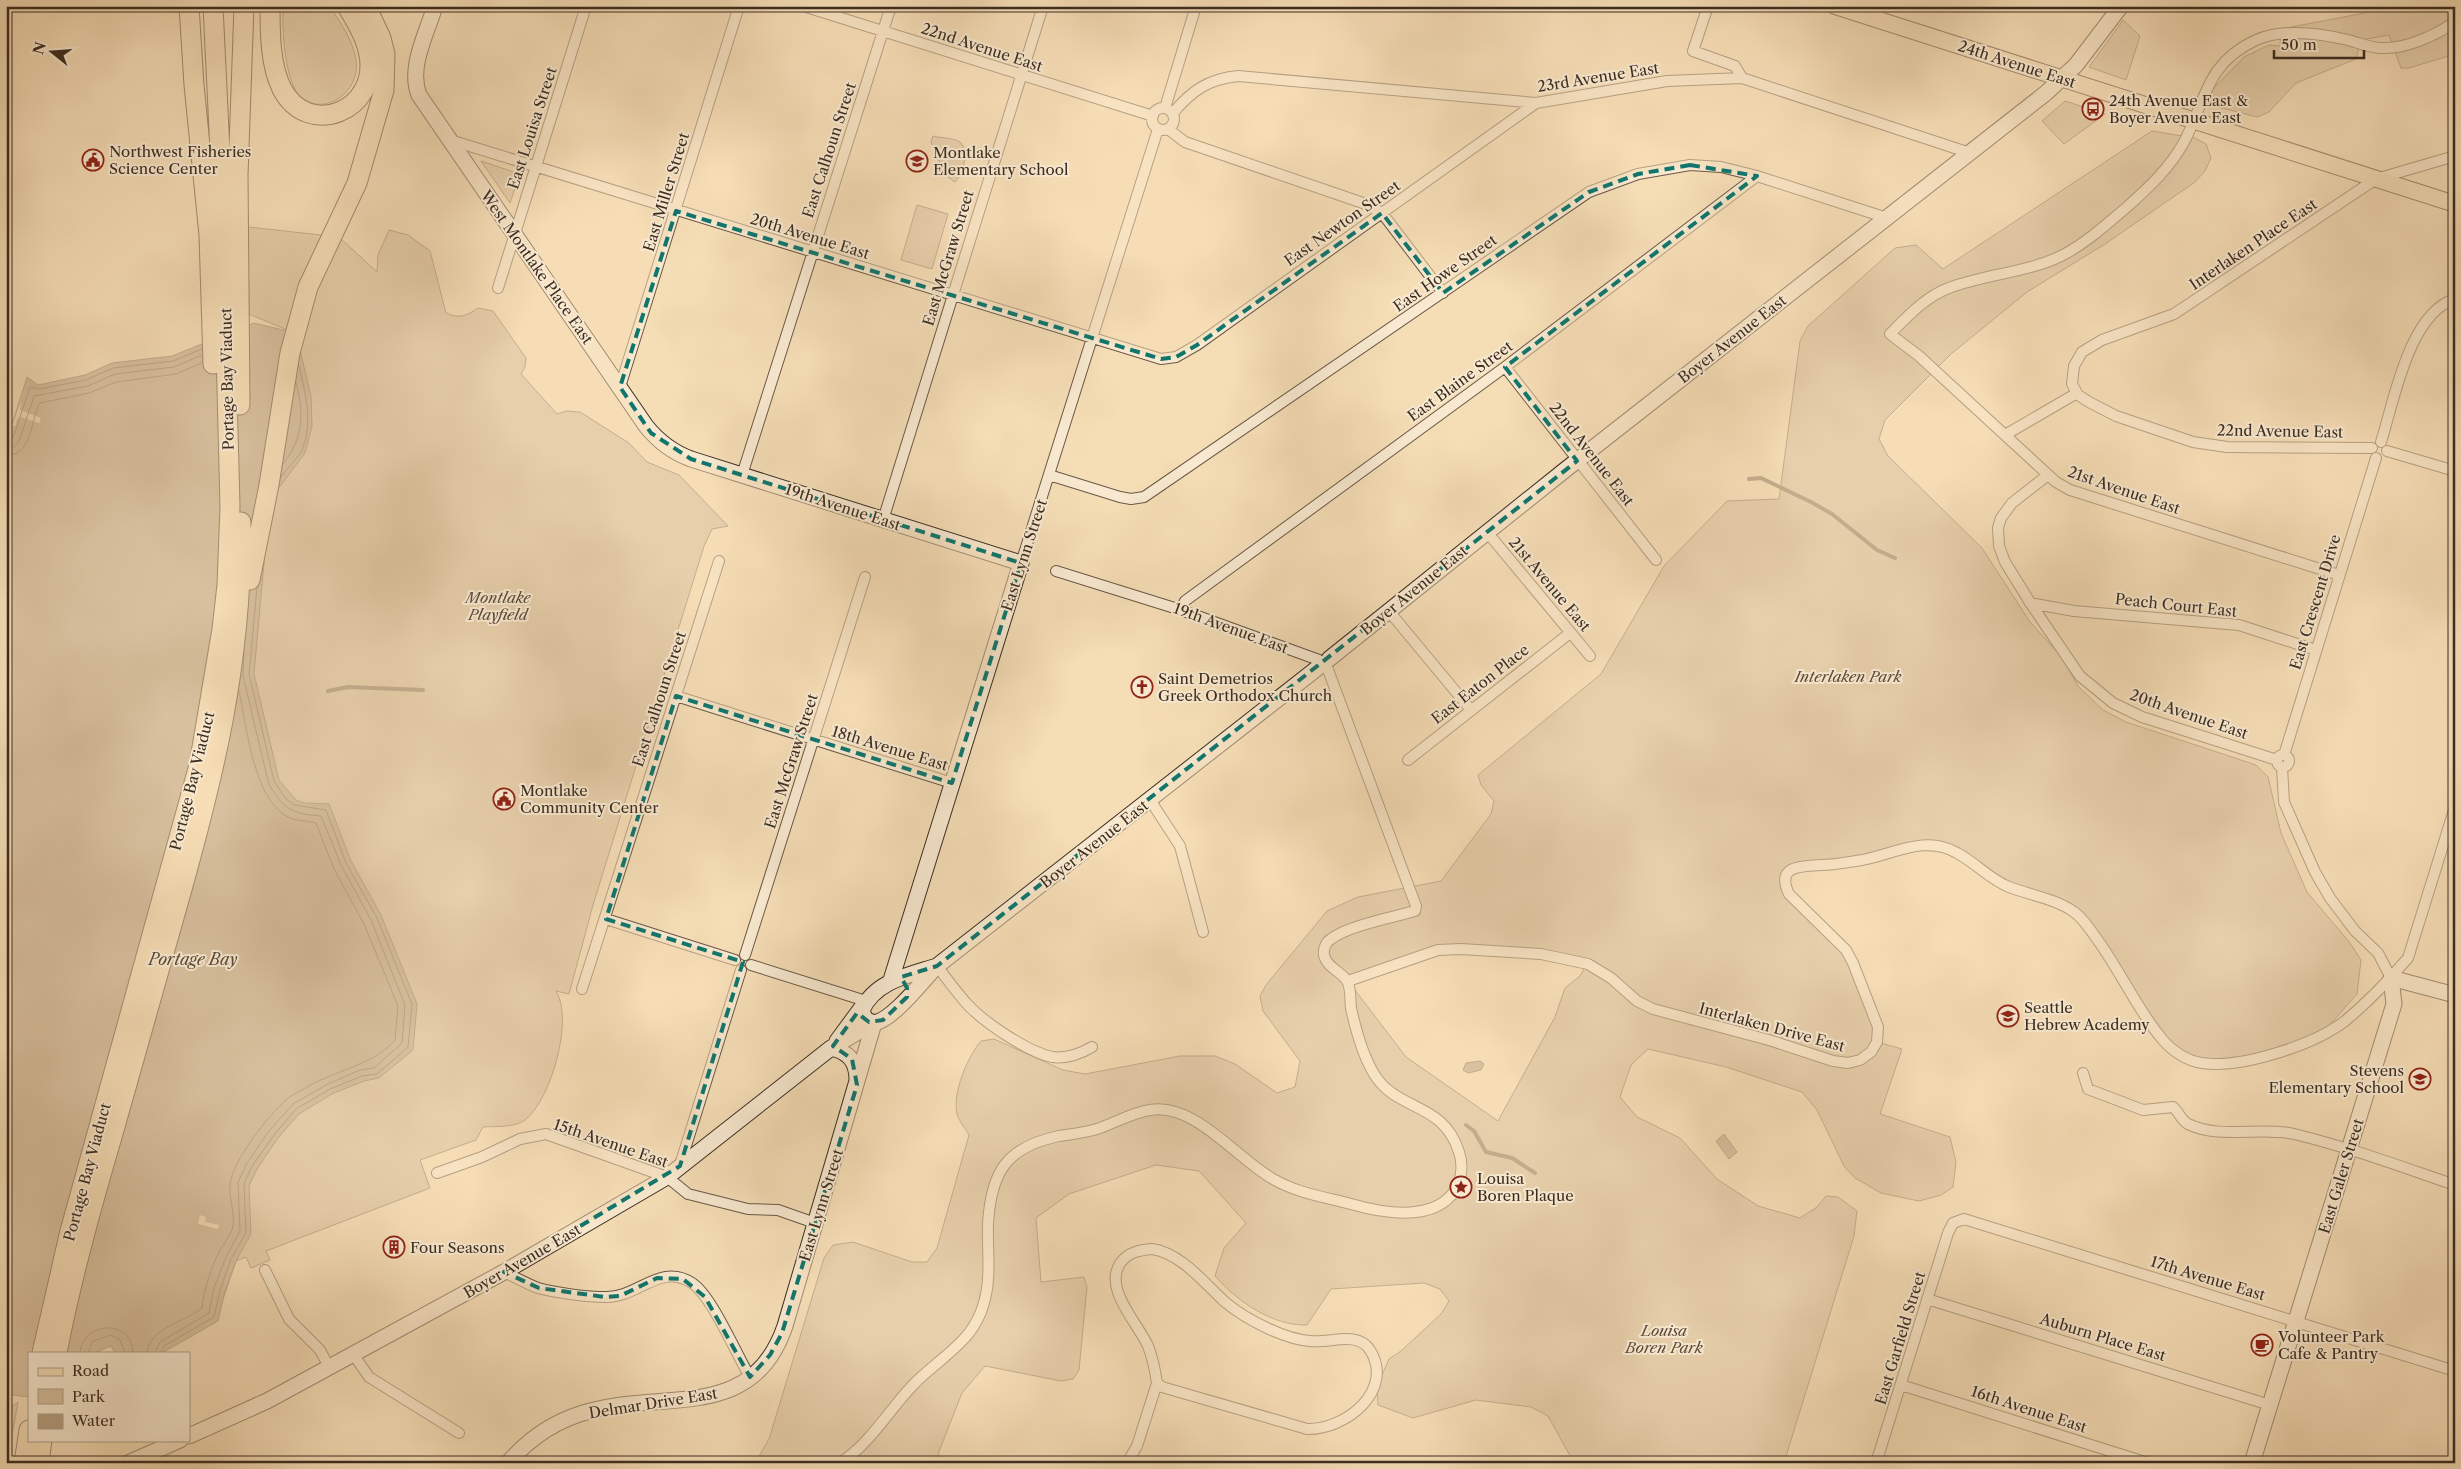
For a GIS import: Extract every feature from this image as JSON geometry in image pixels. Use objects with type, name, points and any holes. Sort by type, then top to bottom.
[{"type":"highway","points":[[189,6],[194,85],[204,184],[227,584]]},
{"type":"highway","name":"Portage Bay Viaduct","points":[[42,1352],[70,1231],[199,765],[214,684],[227,584],[230,507],[222,193],[212,6]]},
{"type":"highway","name":"Portage Bay Viaduct","points":[[235,660],[242,554],[238,175],[244,6]]},
{"type":"highway","points":[[270,6],[273,53],[280,84],[294,104],[309,113],[320,115],[336,114],[350,107],[363,93],[367,85],[369,56],[364,38],[347,6]]},
{"type":"highway","points":[[57,1352],[79,1251],[210,787],[269,485],[290,353],[308,287],[357,183],[379,114],[386,73],[385,54],[381,38],[366,6]]},
{"type":"highway","points":[[24,1463],[28,1437]]},
{"type":"highway","points":[[39,1463],[42,1442]]},
{"type":"main road","name":"24th Avenue East","points":[[1835,6],[2455,204]]},
{"type":"street","name":"West Montlake Place East","points":[[435,6],[417,64],[415,81],[423,100],[652,433],[668,447]]},
{"type":"street","name":"East Louisa Street","points":[[498,288],[586,6]]},
{"type":"street","name":"East Miller Street","points":[[620,387],[739,6]]},
{"type":"street","name":"22nd Avenue East","points":[[803,6],[1152,116]]},
{"type":"street","name":"East Calhoun Street","points":[[742,475],[891,6]]},
{"type":"street","name":"East McGraw Street","points":[[883,520],[1043,6]]},
{"type":"street","points":[[1163,129],[1175,121],[1169,111],[1196,6]]},
{"type":"street","points":[[1708,6],[1693,51],[1735,66],[1742,78]]},
{"type":"street","name":"Boyer Avenue East","points":[[190,1436],[268,1401],[504,1272],[667,1177],[831,1048],[873,1023],[883,1020],[937,966],[2063,79],[2121,6]]},
{"type":"street","points":[[2192,120],[2205,89],[2216,73],[2236,52],[2261,38],[2291,33],[2316,34],[2374,48],[2392,48],[2418,41],[2455,22]]},
{"type":"street","name":"23rd Avenue East","points":[[1169,111],[1193,91],[1208,82],[1238,76],[1536,103],[1667,81],[1742,78],[1970,153]]},
{"type":"street","name":"East Newton Street","points":[[1162,359],[1176,357],[1197,344],[1536,103]]},
{"type":"street","points":[[1169,111],[1156,110],[1152,116],[1153,124],[1185,142],[1363,203],[1382,213],[1443,293]]},
{"type":"street","name":"21st Avenue East","points":[[2192,120],[2184,140],[2162,174],[2126,208],[2088,238],[2060,256],[2044,262],[1948,288],[1929,300],[1890,334],[1919,356],[2048,475],[2070,490],[2338,576]]},
{"type":"street","name":"East Lynn Street","points":[[892,980],[1091,338],[1163,129]]},
{"type":"street","name":"20th Avenue East","points":[[450,140],[811,253],[1162,359]]},
{"type":"street","name":"Interlaken Place East","points":[[2077,393],[2072,384],[2074,366],[2082,352],[2102,340],[2174,314],[2376,179],[2455,156]]},
{"type":"street","name":"East Howe Street","points":[[1049,475],[1120,498],[1144,497],[1589,192],[1638,174],[1690,165],[1722,167],[1757,176],[1887,218]]},
{"type":"street","name":"East Blaine Street","points":[[1181,610],[1185,601],[1505,367],[1757,176]]},
{"type":"street","points":[[2374,453],[2383,458],[2384,447],[2412,342],[2433,312],[2446,302],[2455,300]]},
{"type":"street","name":"22nd Avenue East","points":[[1505,367],[1656,560]]},
{"type":"street","name":"22nd Avenue East","points":[[2077,393],[2089,402],[2116,416],[2193,442],[2227,447],[2374,453]]},
{"type":"street","points":[[2005,435],[2077,393]]},
{"type":"street","name":"19th Avenue East","points":[[668,447],[682,456],[1021,563]]},
{"type":"street","points":[[2384,447],[2455,472]]},
{"type":"street","name":"East Crescent Drive","points":[[2374,453],[2281,761],[2284,802],[2315,872],[2330,898],[2356,931],[2378,953],[2391,978]]},
{"type":"street","points":[[2030,603],[2005,562],[1999,546],[1998,528],[2001,518],[2012,503],[2048,475]]},
{"type":"street","name":"21st Avenue East","points":[[1487,532],[1590,656]]},
{"type":"street","name":"East Calhoun Street","points":[[582,989],[606,919],[719,561]]},
{"type":"street","name":"19th Avenue East","points":[[1056,571],[1181,610],[1324,663]]},
{"type":"street","name":"East McGraw Street","points":[[745,955],[865,577]]},
{"type":"street","name":"20th Avenue East","points":[[2030,603],[2080,676],[2094,690],[2113,704],[2142,717],[2281,761]]},
{"type":"street","name":"Peach Court East","points":[[2030,603],[2074,611],[2239,626],[2316,650]]},
{"type":"street","points":[[1388,610],[1471,710]]},
{"type":"street","name":"East Eaton Place","points":[[1408,760],[1570,633]]},
{"type":"street","points":[[840,1463],[869,1437],[912,1386],[966,1337],[974,1326],[987,1292],[990,1270],[988,1225],[996,1183],[1009,1157],[1030,1144],[1098,1129],[1152,1109],[1169,1109],[1197,1120],[1248,1163],[1276,1181],[1318,1197],[1383,1213],[1404,1213],[1429,1208],[1448,1198],[1455,1190],[1460,1175],[1461,1158],[1449,1129],[1439,1119],[1387,1090],[1376,1078],[1359,1039],[1348,981],[1325,958],[1324,951],[1330,939],[1351,930],[1415,911],[1414,897],[1324,663]]},
{"type":"street","name":"18th Avenue East","points":[[676,696],[813,741],[952,782]]},
{"type":"street","points":[[1150,800],[1180,846],[1203,932]]},
{"type":"street","points":[[2455,808],[2408,958],[2391,978],[2455,995]]},
{"type":"street","name":"Interlaken Drive East","points":[[1348,981],[1438,950],[1461,949],[1541,954],[1588,964],[1611,978],[1637,1001],[1653,1009],[1769,1040],[1814,1056],[1848,1063],[1860,1060],[1871,1052],[1877,1042],[1878,1027],[1874,1014],[1846,950],[1798,905],[1785,887],[1786,879],[1789,872],[1795,866],[1861,861],[1908,847],[1923,846],[1939,846],[1955,851],[1994,880],[2075,912],[2108,953],[2164,1041],[2187,1058],[2200,1063],[2218,1064],[2271,1055],[2320,1036],[2344,1021],[2391,978]]},
{"type":"street","points":[[606,919],[735,960]]},
{"type":"street","points":[[735,960],[740,955],[745,955],[750,959],[751,965]]},
{"type":"street","points":[[735,960],[736,966],[741,970],[747,969],[751,965]]},
{"type":"street","points":[[751,965],[865,1002],[862,1015],[873,1023]]},
{"type":"street","points":[[937,966],[968,1005],[999,1030],[1021,1043],[1052,1056],[1079,1054],[1092,1047]]},
{"type":"street","name":"Boyer Avenue East","points":[[831,1048],[865,1002],[892,980],[937,966]]},
{"type":"street","points":[[680,1166],[741,970]]},
{"type":"street","name":"East Galer Street","points":[[2252,1463],[2394,1004],[2391,978]]},
{"type":"street","points":[[892,980],[905,983],[908,992],[907,997]]},
{"type":"street","name":"East Lynn Street","points":[[750,1377],[770,1355],[782,1333],[857,1085],[873,1023]]},
{"type":"street","points":[[831,1048],[840,1050],[852,1059],[856,1070],[857,1085]]},
{"type":"street","points":[[2083,1073],[2088,1089],[2143,1110],[2173,1107],[2186,1123],[2195,1126],[2228,1133],[2280,1131],[2349,1150],[2455,1184]]},
{"type":"street","name":"15th Avenue East","points":[[437,1173],[482,1157],[520,1139],[546,1134],[667,1177],[688,1194],[748,1210],[778,1210],[815,1224]]},
{"type":"street","name":"17th Avenue East","points":[[1953,1223],[1959,1220],[1969,1220],[2455,1371]]},
{"type":"street","name":"East Garfield Street","points":[[1876,1463],[1948,1233],[1953,1223]]},
{"type":"street","points":[[1127,1463],[1137,1446],[1157,1383],[1148,1345],[1124,1305],[1117,1282],[1118,1270],[1124,1258],[1138,1250],[1159,1250],[1173,1256],[1227,1304],[1273,1331],[1308,1341],[1353,1338],[1359,1340],[1370,1349],[1376,1371],[1375,1382],[1370,1395],[1356,1413],[1340,1424],[1320,1429],[1295,1426],[1168,1389],[1157,1383]]},
{"type":"street","points":[[265,1270],[289,1319],[320,1350],[329,1367]]},
{"type":"street","points":[[504,1272],[539,1288],[605,1297],[620,1296],[657,1278],[683,1279],[692,1283],[705,1297],[750,1377]]},
{"type":"street","name":"Auburn Place East","points":[[1928,1299],[2270,1405]]},
{"type":"street","points":[[353,1354],[369,1376],[458,1433]]},
{"type":"street","name":"Delmar Drive East","points":[[508,1463],[534,1438],[571,1417],[606,1407],[704,1398],[727,1390],[750,1377]]},
{"type":"street","name":"16th Avenue East","points":[[1901,1385],[2148,1463]]},
{"type":"street","points":[[128,1463],[175,1442]]},
{"type":"highlighted area","points":[[1690,165],[1757,176],[1505,367],[1577,461],[937,966],[901,977],[907,988],[907,997],[883,1020],[869,1022],[857,1013],[833,1046],[852,1059],[857,1085],[782,1333],[770,1355],[750,1377],[705,1297],[683,1279],[657,1278],[620,1296],[605,1297],[539,1288],[504,1272],[680,1166],[743,962],[606,919],[676,696],[952,783],[1021,563],[691,459],[651,433],[620,387],[676,211],[1161,359],[1176,357],[1197,345],[1382,213],[1443,293],[1589,192],[1638,174]]},
{"type":"green space","points":[[283,6],[329,6],[342,25],[354,53],[356,71],[348,90],[340,97],[322,104],[312,103],[302,98],[296,91],[291,81],[285,55]]},
{"type":"green space","points":[[2401,6],[2455,6],[2455,54],[2409,68],[2401,68],[2389,35],[2361,40],[2356,59],[2296,83],[2269,112],[2257,117],[2210,105],[2212,90],[2244,57],[2269,45],[2280,46],[2281,29]]},
{"type":"green space","points":[[2123,20],[2140,36],[2126,80],[2089,67]]},
{"type":"green space","points":[[2065,101],[2105,114],[2064,144],[2042,121]]},
{"type":"green space","name":"Interlaken Park","points":[[2152,131],[2195,138],[2206,144],[2211,158],[2205,171],[2195,182],[2105,244],[2027,292],[1951,354],[1885,420],[1879,439],[1888,456],[1982,548],[2030,622],[2061,656],[2078,686],[2103,710],[2126,722],[2256,765],[2268,777],[2281,833],[2307,892],[2350,943],[2361,960],[2357,994],[2320,1036],[2218,1064],[2175,1051],[2083,921],[2024,892],[1939,846],[1795,866],[1785,887],[1838,941],[1865,989],[1877,1042],[1902,1049],[1880,1114],[1950,1137],[1956,1162],[1953,1187],[1941,1195],[1919,1201],[1881,1193],[1855,1178],[1844,1166],[1817,1110],[1802,1092],[1726,1067],[1648,1049],[1631,1065],[1620,1097],[1637,1117],[1680,1138],[1717,1179],[1758,1206],[1800,1218],[1817,1207],[1826,1196],[1838,1197],[1857,1211],[1854,1236],[1784,1463],[1574,1463],[1548,1416],[1531,1407],[1476,1400],[1413,1418],[1378,1405],[1377,1386],[1389,1359],[1401,1351],[1441,1314],[1449,1301],[1440,1289],[1424,1283],[1331,1289],[1307,1325],[1294,1324],[1268,1317],[1245,1303],[1215,1276],[1224,1248],[1246,1223],[1199,1171],[1156,1165],[1069,1194],[1036,1218],[1041,1282],[1084,1277],[1087,1287],[1079,1370],[1073,1379],[1061,1381],[985,1366],[962,1393],[938,1454],[945,1463],[755,1463],[769,1439],[824,1258],[833,1245],[853,1242],[912,1262],[927,1262],[937,1248],[969,1135],[957,1114],[956,1105],[959,1086],[966,1065],[981,1041],[994,1039],[1063,1070],[1085,1074],[1180,1056],[1215,1056],[1235,1064],[1277,1093],[1295,1087],[1300,1061],[1263,1011],[1260,996],[1266,985],[1327,911],[1358,897],[1441,881],[1491,814],[1494,801],[1481,785],[1478,775],[1601,674],[1664,566],[1727,501],[1779,499],[1800,341],[1808,326],[1895,248],[1916,245],[1943,269]],"holes":[[[1438,950],[1541,954],[1587,964],[1580,976],[1565,988],[1555,1017],[1498,1121],[1406,1057],[1348,981]]]},
{"type":"green space","points":[[933,136],[960,142],[963,146],[965,151],[964,163],[961,174],[955,182],[945,175],[931,142]]},
{"type":"green space","points":[[481,161],[520,174],[510,203]]},
{"type":"green space","points":[[917,205],[948,214],[932,269],[901,260]]},
{"type":"green space","name":"Montlake Playfield","points":[[248,227],[339,237],[377,272],[378,255],[389,230],[408,235],[430,251],[446,313],[459,316],[466,315],[478,308],[493,311],[526,358],[525,367],[521,374],[557,414],[566,411],[580,412],[629,443],[647,462],[679,475],[728,526],[712,529],[704,546],[593,905],[569,994],[556,991],[561,1004],[561,1039],[551,1078],[535,1110],[521,1123],[483,1127],[476,1140],[420,1160],[430,1188],[266,1251],[270,1260],[251,1268],[246,1257],[236,1261],[221,1305],[70,1352],[292,332],[249,314]]},
{"type":"green space","points":[[18,1402],[7,1463],[6,1463],[6,1412]]},
{"type":"water","name":"Portage Bay","points":[[254,323],[296,333],[311,396],[312,426],[305,453],[275,493],[266,541],[254,674],[279,780],[296,800],[304,803],[329,804],[351,861],[381,915],[417,1004],[413,1050],[379,1078],[364,1081],[332,1094],[299,1114],[278,1138],[257,1169],[249,1186],[251,1234],[236,1261],[225,1291],[218,1321],[164,1352],[114,1352],[111,1346],[96,1352],[28,1352],[28,1397],[12,1395],[6,1405],[6,444],[27,377],[38,385],[85,375],[112,363],[172,356]]},
{"type":"water","points":[[1480,1061],[1484,1064],[1481,1070],[1468,1073],[1463,1070],[1466,1063]]},
{"type":"water","points":[[1724,1134],[1737,1152],[1729,1159],[1716,1141]]},
{"type":"pier","points":[[21,400],[20,410],[41,418],[39,423],[21,417],[17,419],[16,425],[12,427]]},
{"type":"pier","points":[[200,1215],[206,1217],[205,1222],[219,1225],[218,1229],[198,1224]]},
{"type":"waterway","points":[[1749,479],[1761,478],[1811,502],[1832,514],[1877,550],[1895,558]]},
{"type":"waterway","points":[[328,691],[348,687],[423,690]]},
{"type":"waterway","points":[[1466,1125],[1474,1131],[1486,1152],[1512,1158],[1535,1173]]},
{"type":"place","name":"24th Avenue East & Boyer Avenue East","points":[[2093,109]]},
{"type":"place","name":"Northwest Fisheries Science Center","points":[[93,160]]},
{"type":"place","name":"Montlake Elementary School","points":[[917,161]]},
{"type":"place","name":"Saint Demetrios Greek Orthodox Church","points":[[1142,687]]},
{"type":"place","name":"Montlake Community Center","points":[[504,799]]},
{"type":"place","name":"Seattle Hebrew Academy","points":[[2008,1016]]},
{"type":"place","name":"Stevens Elementary School","points":[[2420,1079]]},
{"type":"place","name":"Louisa Boren Plaque","points":[[1461,1187]]},
{"type":"place","name":"Four Seasons","points":[[394,1247]]},
{"type":"place","name":"Volunteer Park Cafe & Pantry","points":[[2262,1345]]},
{"type":"park label","name":"Louisa Boren Park","points":[[1664,1338]]}]
